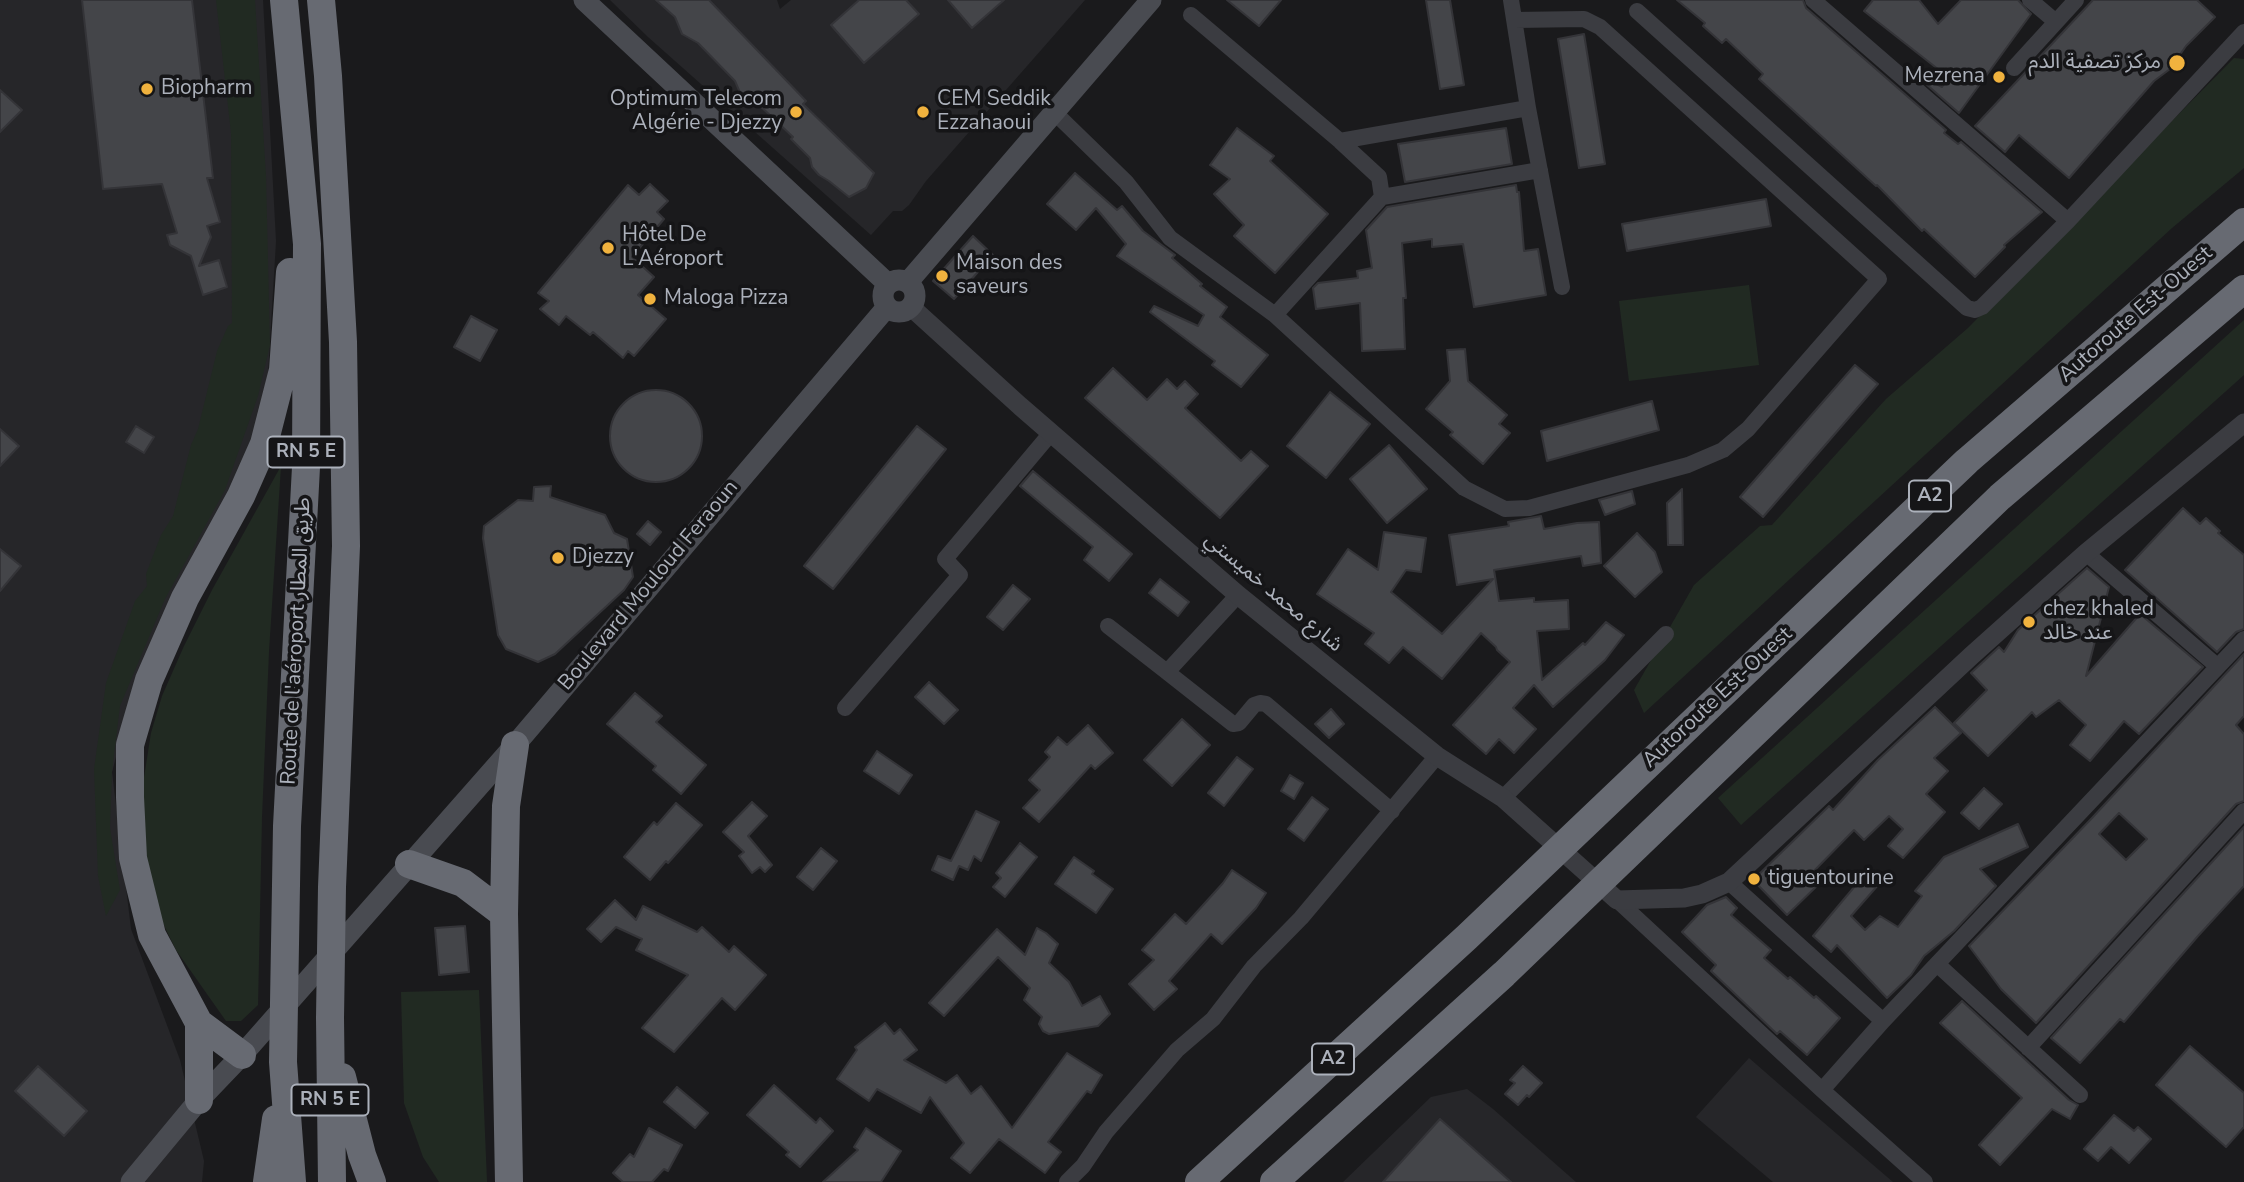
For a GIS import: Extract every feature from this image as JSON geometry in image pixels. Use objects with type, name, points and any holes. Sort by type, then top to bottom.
[{"type":"highway","name":"Route de l'aéroport طريق المطار","points":[[283,1072],[288,813],[306,467],[307,244],[284,0]]},
{"type":"highway","points":[[242,1055],[200,1023],[152,935],[133,858],[130,745],[149,680],[180,610],[241,496],[264,444],[283,370],[292,250],[284,0]]},
{"type":"highway","name":"Route de l'aéroport طريق المطار","points":[[321,0],[329,89],[342,342],[346,546],[332,887],[330,1018]]},
{"type":"highway","name":"Autoroute Est-Ouest","points":[[1199,1182],[1468,937],[1968,461],[2244,222]]},
{"type":"highway","name":"A2","points":[[1274,1182],[1504,974],[2000,497],[2244,289]]},
{"type":"highway","points":[[509,1182],[506,806],[515,746]]},
{"type":"highway","points":[[409,864],[463,883],[505,914]]},
{"type":"highway","points":[[330,1018],[349,1108],[372,1182]]},
{"type":"highway","name":"RN 5 E","points":[[330,1018],[332,1182]]},
{"type":"highway","points":[[199,1100],[200,1023]]},
{"type":"highway","points":[[267,1182],[283,1072]]},
{"type":"highway","name":"RN 5 E","points":[[283,1072],[292,1182]]},
{"type":"main road","points":[[584,0],[898,283],[915,293],[911,307],[902,312],[887,307],[883,298],[885,288],[898,283],[1055,112],[1150,0]]},
{"type":"main road","name":"Boulevard Mouloud Feraoun","points":[[131,1182],[199,1100],[242,1055],[515,746],[887,307]]},
{"type":"street","points":[[1511,0],[1528,108],[1562,287]]},
{"type":"street","points":[[1813,0],[2068,221]]},
{"type":"street","points":[[2031,0],[2056,22]]},
{"type":"street","points":[[2014,68],[2076,0]]},
{"type":"street","points":[[1637,11],[1967,308],[1975,310],[1982,307],[2068,221],[2244,32]]},
{"type":"street","points":[[1191,15],[1379,177],[1382,197]]},
{"type":"street","points":[[1055,112],[1126,182],[1170,238],[1275,315],[1464,488],[1505,509],[1529,508],[1688,465],[1723,450],[1748,429],[1880,279],[1600,27],[1584,19],[1514,20]]},
{"type":"street","points":[[1340,141],[1528,108]]},
{"type":"street","points":[[1275,315],[1382,197],[1540,170]]},
{"type":"street","name":"شارع محمد خميستي","points":[[911,307],[1238,596],[1437,756],[1503,798],[1617,900]]},
{"type":"street","points":[[1617,900],[1684,898],[1702,894],[1729,882],[1971,656],[2086,554],[2244,423]]},
{"type":"street","points":[[845,708],[960,575],[945,559],[1051,433]]},
{"type":"street","points":[[2086,554],[2217,666]]},
{"type":"street","points":[[1167,672],[1238,596]]},
{"type":"street","points":[[1108,626],[1233,724],[1239,723],[1254,705],[1266,704],[1392,811]]},
{"type":"street","points":[[1503,798],[1666,634]]},
{"type":"street","points":[[1822,1090],[1883,1021],[2244,639]]},
{"type":"street","points":[[1067,1182],[1177,1050],[1213,1019],[1254,966],[1301,918],[1437,756]]},
{"type":"street","points":[[2028,1048],[2244,811]]},
{"type":"street","points":[[1729,882],[1883,1021]]},
{"type":"street","points":[[1617,900],[1925,1182]]},
{"type":"street","points":[[1937,964],[2080,1095]]},
{"type":"shaded area","points":[[0,0],[263,0],[276,241],[265,425],[132,696],[112,772],[131,929],[180,1060],[204,1161],[202,1182],[0,1182]]},
{"type":"shaded area","points":[[216,0],[255,0],[266,176],[270,345],[258,396],[225,490],[165,599],[120,706],[112,772],[110,828],[120,890],[106,916],[98,876],[94,769],[106,683],[135,601],[147,586],[146,574],[161,535],[173,516],[217,351],[228,326],[232,323],[231,133]]},
{"type":"shaded area","points":[[610,0],[777,0],[780,9],[791,0],[1085,0],[926,181],[909,205],[902,211],[893,211],[871,235]]},
{"type":"shaded area","points":[[2234,58],[2244,59],[2244,168],[2172,228],[1644,713],[1634,690],[1694,585],[1760,526],[1772,525],[1886,399],[1968,328]]},
{"type":"shaded area","points":[[1749,285],[1759,365],[1629,381],[1619,301]]},
{"type":"shaded area","points":[[2244,320],[2244,375],[1741,825],[1718,798]]},
{"type":"shaded area","points":[[281,466],[269,651],[258,1005],[241,1021],[226,1021],[176,950],[160,917],[142,837],[143,784],[151,733],[162,696],[212,590]]},
{"type":"shaded area","points":[[479,990],[487,1182],[439,1182],[423,1157],[404,1103],[401,992]]},
{"type":"shaded area","points":[[1749,1058],[1893,1182],[1773,1182],[1696,1117]]},
{"type":"shaded area","points":[[1467,1089],[1576,1182],[1343,1182],[1431,1097]]},
{"type":"building","name":"Biopharm","points":[[82,0],[192,0],[213,178],[207,178],[220,222],[207,226],[211,237],[199,266],[219,260],[227,287],[203,295],[191,256],[170,245],[167,235],[177,233],[162,184],[103,189]]},
{"type":"building","points":[[656,0],[709,0],[806,101],[803,104],[874,173],[866,188],[849,197],[819,175],[812,167],[810,158],[791,139],[793,137],[756,102],[741,95],[735,81],[698,43],[682,34],[675,17]]},
{"type":"building","points":[[859,0],[906,0],[919,14],[864,63],[831,25]]},
{"type":"building","points":[[948,0],[1004,0],[972,28]]},
{"type":"building","points":[[1227,0],[1281,0],[1259,26]]},
{"type":"building","points":[[1426,0],[1450,0],[1464,85],[1440,89]]},
{"type":"building","points":[[1677,0],[1803,0],[1806,8],[1946,130],[1944,133],[1958,144],[1961,142],[2042,212],[2004,245],[1975,277],[1759,79],[1763,74],[1726,39],[1722,43],[1703,26],[1705,23]]},
{"type":"building","points":[[1873,0],[1919,0],[1938,24],[1961,0],[2018,0],[2031,14],[1959,113],[1909,69],[1942,87],[1948,77],[1864,11]]},
{"type":"building","points":[[2093,0],[2197,0],[2215,17],[2186,46],[2170,69],[2154,81],[2069,178],[2019,135],[2005,152],[1975,126]]},
{"type":"building","points":[[1584,34],[1605,164],[1579,168],[1558,39]]},
{"type":"building","points":[[0,90],[22,110],[0,132]]},
{"type":"building","points":[[1237,128],[1274,156],[1270,161],[1328,214],[1275,273],[1234,236],[1244,225],[1214,194],[1230,179],[1210,165]]},
{"type":"building","points":[[1506,128],[1512,164],[1405,182],[1398,144]]},
{"type":"building","points":[[1075,173],[1117,210],[1122,206],[1143,231],[1175,255],[1172,258],[1202,284],[1200,286],[1227,307],[1220,317],[1268,355],[1241,387],[1212,365],[1215,361],[1150,312],[1154,306],[1198,326],[1204,315],[1117,256],[1126,244],[1096,208],[1076,230],[1047,204]]},
{"type":"building","name":"Hôtel De L'Aéroport","points":[[650,184],[668,201],[657,212],[664,219],[632,257],[654,277],[638,295],[666,319],[634,356],[628,351],[623,358],[593,332],[590,335],[566,316],[559,325],[540,309],[549,301],[538,293],[628,185],[639,195]]},
{"type":"building","points":[[1516,185],[1519,192],[1524,251],[1538,249],[1546,295],[1474,307],[1463,244],[1432,247],[1432,239],[1402,243],[1406,298],[1403,298],[1405,349],[1362,351],[1360,303],[1316,309],[1313,288],[1318,283],[1358,278],[1357,271],[1372,268],[1366,230],[1387,207]]},
{"type":"building","points":[[1766,199],[1771,226],[1627,251],[1622,224]]},
{"type":"building","points":[[973,236],[993,255],[954,299],[933,281]]},
{"type":"building","points":[[471,316],[497,330],[480,361],[454,347]]},
{"type":"building","points":[[1465,349],[1468,381],[1507,415],[1499,424],[1510,433],[1483,464],[1450,435],[1453,432],[1426,409],[1450,381],[1447,350]]},
{"type":"building","points":[[1855,365],[1878,384],[1763,517],[1740,497]]},
{"type":"building","points":[[1113,368],[1147,400],[1167,379],[1177,389],[1185,381],[1198,394],[1185,408],[1241,461],[1251,451],[1268,466],[1220,518],[1085,398]]},
{"type":"building","points":[[656,390],[674,393],[689,403],[699,418],[702,436],[699,454],[689,469],[674,479],[656,482],[638,479],[623,469],[613,454],[610,436],[613,418],[623,403],[638,393]]},
{"type":"building","points":[[1330,392],[1370,424],[1326,478],[1287,446]]},
{"type":"building","points":[[1652,401],[1659,430],[1547,461],[1541,431]]},
{"type":"building","points":[[136,426],[154,437],[144,453],[126,442]]},
{"type":"building","points":[[917,426],[946,449],[833,589],[804,566]]},
{"type":"building","points":[[0,429],[19,446],[0,466]]},
{"type":"building","points":[[1389,445],[1427,489],[1387,523],[1350,479]]},
{"type":"building","points":[[1033,471],[1132,554],[1109,581],[1084,560],[1093,547],[1020,486]]},
{"type":"building","name":"Djezzy","points":[[551,486],[550,497],[605,515],[614,533],[627,539],[633,577],[624,590],[555,654],[538,662],[506,649],[498,635],[483,538],[484,526],[518,500],[533,501],[534,487]]},
{"type":"building","points":[[1682,489],[1683,545],[1668,545],[1667,503]]},
{"type":"building","points":[[1632,491],[1635,504],[1605,515],[1599,500]]},
{"type":"building","points":[[2183,508],[2200,524],[2206,518],[2220,531],[2218,533],[2244,555],[2244,629],[2236,632],[2217,652],[2125,570]]},
{"type":"building","points":[[1541,516],[1544,529],[1599,522],[1601,563],[1583,566],[1581,556],[1494,570],[1499,601],[1534,598],[1534,602],[1568,600],[1569,629],[1537,631],[1542,680],[1583,643],[1585,645],[1606,622],[1624,635],[1605,660],[1553,707],[1534,685],[1513,708],[1536,729],[1514,753],[1499,739],[1486,754],[1453,725],[1510,662],[1496,647],[1481,633],[1442,679],[1403,647],[1389,663],[1365,644],[1374,633],[1317,594],[1348,549],[1378,570],[1384,532],[1426,538],[1421,572],[1406,570],[1391,592],[1442,634],[1493,579],[1457,585],[1449,535],[1509,526],[1508,522]]},
{"type":"building","points":[[648,521],[661,532],[650,545],[637,534]]},
{"type":"building","points":[[1637,533],[1655,552],[1662,572],[1635,597],[1604,566]]},
{"type":"building","points":[[0,549],[21,566],[0,591]]},
{"type":"building","points":[[2087,568],[2109,587],[2086,676],[2140,614],[2203,667],[2139,734],[2124,721],[2090,761],[2070,745],[2086,725],[2059,700],[2036,717],[2032,712],[1988,756],[1954,723],[1987,690],[1971,673],[1999,647],[2004,652],[2018,630]]},
{"type":"building","points":[[1160,579],[1189,602],[1178,616],[1149,593]]},
{"type":"building","points":[[1013,585],[1030,599],[1003,630],[987,617]]},
{"type":"building","points":[[2244,654],[2244,716],[2236,725],[2244,734],[2244,801],[2236,804],[2036,1023],[2001,989],[1969,946]],"holes":[[[2119,813],[2147,839],[2126,860],[2099,834]]]},
{"type":"building","points":[[929,682],[958,710],[944,724],[915,697]]},
{"type":"building","points":[[635,693],[662,716],[656,722],[706,765],[681,794],[653,770],[656,766],[607,724]]},
{"type":"building","points":[[1935,707],[1961,733],[1934,758],[1948,771],[1926,794],[1945,812],[1903,858],[1888,846],[1903,829],[1889,816],[1864,840],[1854,830],[1812,873],[1821,882],[1787,915],[1753,880],[1829,806],[1833,810],[1878,760]]},
{"type":"building","points":[[1331,709],[1344,724],[1329,738],[1315,724]]},
{"type":"building","points":[[1182,719],[1210,745],[1172,786],[1144,760]]},
{"type":"building","points":[[1088,725],[1113,753],[1095,769],[1091,765],[1039,822],[1023,808],[1040,790],[1029,780],[1050,757],[1045,752],[1058,737],[1067,745]]},
{"type":"building","points":[[877,751],[912,775],[899,794],[864,771]]},
{"type":"building","points":[[1237,757],[1253,769],[1224,806],[1208,793]]},
{"type":"building","points":[[1290,775],[1303,783],[1294,799],[1281,791]]},
{"type":"building","points":[[1984,788],[2002,804],[1979,829],[1961,813]]},
{"type":"building","points":[[1312,797],[1328,809],[1304,841],[1288,829]]},
{"type":"building","points":[[752,802],[767,816],[748,836],[772,865],[765,872],[760,867],[752,873],[739,856],[744,852],[723,832]]},
{"type":"building","points":[[676,803],[702,825],[650,880],[624,857],[654,822],[657,825]]},
{"type":"building","points":[[976,811],[999,822],[981,861],[974,856],[968,870],[959,866],[953,880],[932,870],[938,856],[951,861]]},
{"type":"building","points":[[2018,824],[2028,847],[1980,869],[1996,886],[1954,931],[1924,956],[1911,975],[1887,998],[1837,945],[1831,952],[1813,936],[1866,873],[1879,884],[1851,916],[1865,930],[1880,916],[1898,927],[1922,896],[1915,891],[1944,857]]},
{"type":"building","points":[[2244,827],[2244,886],[2124,1022],[2120,1019],[2080,1063],[2051,1038]]},
{"type":"building","points":[[1020,843],[1037,857],[1005,897],[993,887],[1001,878],[996,873]]},
{"type":"building","points":[[821,848],[837,861],[813,890],[797,877]]},
{"type":"building","points":[[1074,857],[1113,889],[1096,913],[1055,884]]},
{"type":"building","points":[[1232,870],[1266,893],[1256,908],[1222,944],[1211,934],[1169,981],[1177,989],[1154,1010],[1129,984],[1154,960],[1142,950],[1175,914],[1186,924]]},
{"type":"building","points":[[1726,897],[1737,908],[1731,915],[1771,950],[1764,958],[1814,998],[1816,996],[1840,1018],[1807,1055],[1780,1031],[1777,1034],[1711,971],[1716,965],[1682,932],[1707,905]]},
{"type":"building","points":[[615,900],[636,920],[643,906],[697,932],[702,927],[729,952],[734,946],[766,975],[735,1010],[722,998],[674,1052],[642,1028],[688,975],[636,950],[642,939],[616,927],[601,942],[587,929]]},
{"type":"building","points":[[465,926],[469,972],[439,975],[435,928]]},
{"type":"building","points":[[1037,928],[1058,944],[1049,963],[1069,982],[1082,1006],[1100,996],[1110,1014],[1098,1026],[1049,1034],[1043,1031],[1039,1024],[1042,1017],[1024,1000],[1030,988],[998,957],[944,1016],[929,1003],[997,929],[1025,955]]},
{"type":"building","points":[[1962,1001],[2069,1100],[2078,1105],[2070,1119],[2052,1109],[2000,1165],[1979,1145],[2022,1098],[1940,1023]]},
{"type":"building","points":[[885,1023],[894,1034],[900,1029],[917,1050],[904,1060],[946,1083],[957,1075],[971,1094],[981,1086],[1012,1128],[1067,1053],[1102,1075],[1091,1093],[1087,1091],[1048,1142],[1061,1152],[1045,1173],[999,1139],[970,1173],[951,1158],[964,1143],[930,1097],[921,1113],[877,1089],[869,1101],[837,1079],[857,1050],[855,1047]]},
{"type":"building","points":[[2190,1046],[2244,1093],[2244,1127],[2226,1147],[2156,1085]]},
{"type":"building","points":[[38,1066],[87,1111],[64,1136],[15,1091]]},
{"type":"building","points":[[1523,1066],[1542,1083],[1518,1105],[1505,1094],[1515,1083],[1510,1080]]},
{"type":"building","points":[[774,1085],[816,1123],[820,1118],[833,1131],[800,1167],[786,1155],[789,1152],[747,1115]]},
{"type":"building","points":[[677,1087],[708,1113],[695,1128],[664,1102]]},
{"type":"building","points":[[2114,1115],[2134,1131],[2138,1127],[2151,1139],[2129,1163],[2111,1147],[2098,1161],[2084,1149]]},
{"type":"building","points":[[1440,1119],[1511,1182],[1383,1182]]},
{"type":"building","points":[[649,1128],[682,1145],[668,1171],[664,1169],[652,1182],[623,1182],[613,1173],[630,1154],[634,1157]]},
{"type":"building","points":[[866,1128],[901,1151],[881,1182],[823,1182],[858,1150],[854,1147]]},
{"type":"place","name":"مركز تصفية الدم","points":[[2177,63]]},
{"type":"place","name":"Mezrena","points":[[1999,77]]},
{"type":"place","name":"Biopharm","points":[[147,89]]},
{"type":"place","name":"Optimum Telecom Algérie - Djezzy","points":[[796,112]]},
{"type":"place","name":"CEM Seddik Ezzahaoui","points":[[923,112]]},
{"type":"place","name":"Hôtel De L'Aéroport","points":[[608,248]]},
{"type":"place","name":"Maison des saveurs","points":[[942,276]]},
{"type":"place","name":"Maloga Pizza","points":[[650,299]]},
{"type":"place","name":"Djezzy","points":[[558,558]]},
{"type":"place","name":"chez khaled عند خالد","points":[[2029,622]]},
{"type":"place","name":"tiguentourine","points":[[1754,879]]}]
